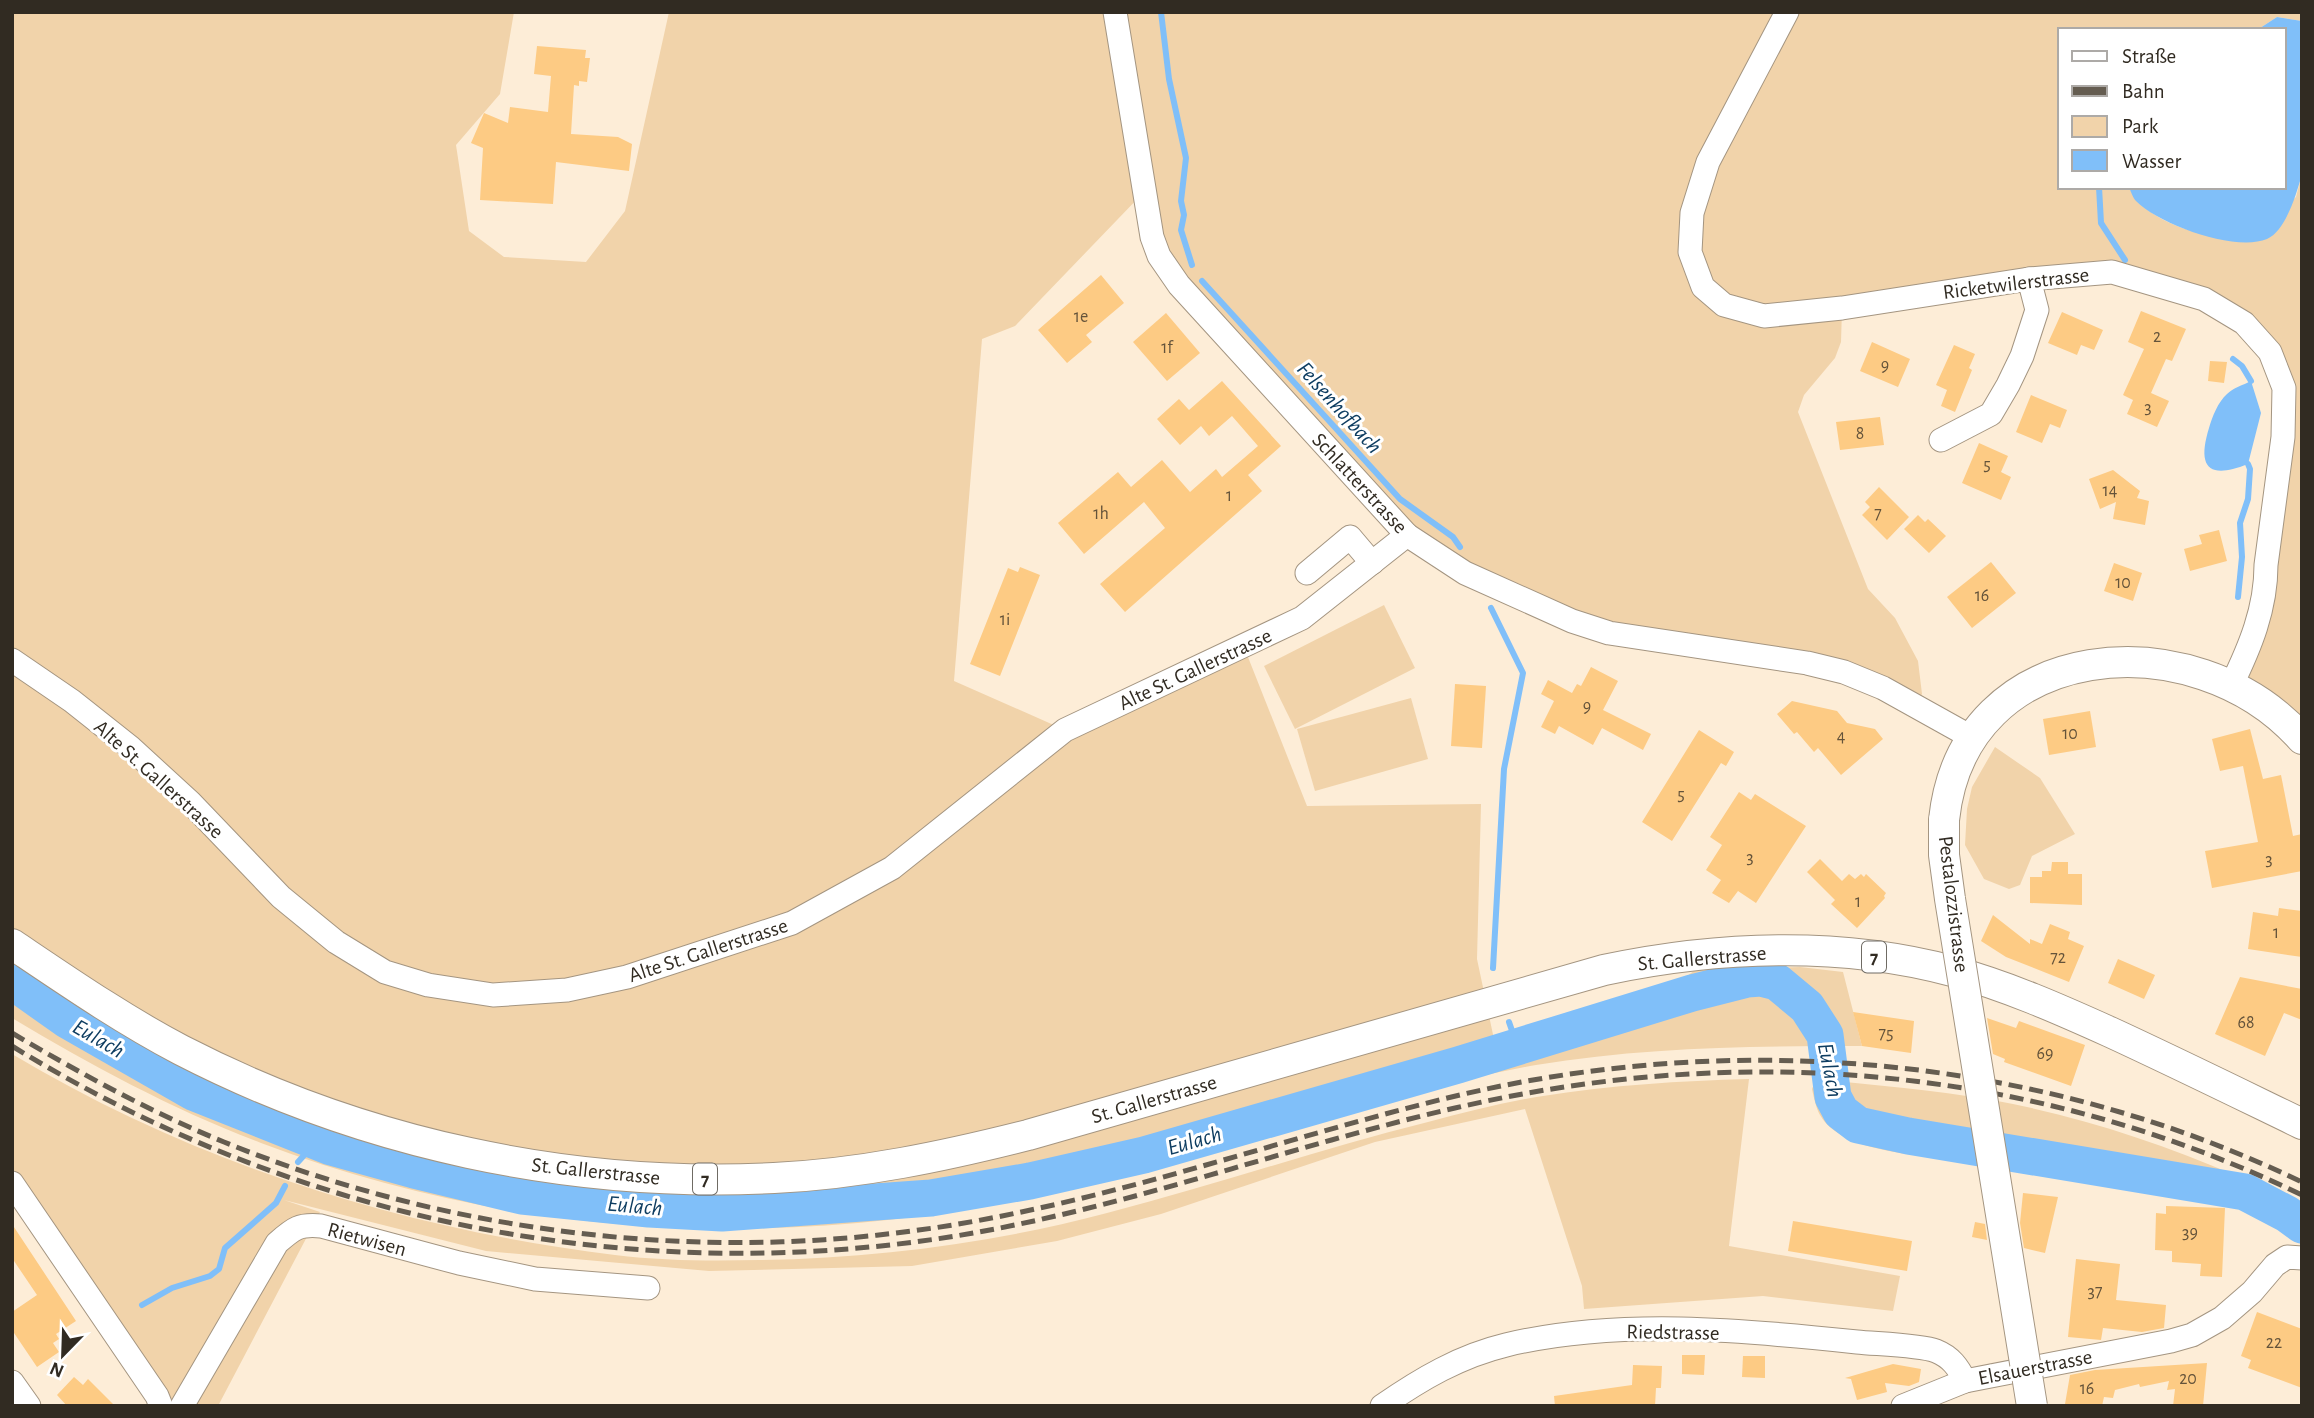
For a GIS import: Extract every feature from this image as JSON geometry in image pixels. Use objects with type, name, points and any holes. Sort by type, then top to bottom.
[{"type":"main road","name":"Pestalozzistrasse","points":[[2032,1406],[1944,855],[1944,820],[1951,777],[1970,737],[2008,698],[2039,679],[2081,665],[2111,661],[2144,662],[2182,668],[2231,686],[2262,703],[2302,739]]},
{"type":"main road","name":"St. Gallerstrasse","points":[[12,944],[102,1004],[181,1050],[261,1088],[340,1117],[460,1152],[548,1168],[662,1178],[775,1178],[865,1168],[965,1151],[1604,970],[1651,960],[1758,951],[1818,951],[1895,960],[1951,971],[2071,1014],[2298,1114]]},
{"type":"street","name":"Schlatterstrasse","points":[[1115,12],[1143,192],[1152,237],[1159,256],[1179,285],[1407,535],[1465,573],[1572,621],[1609,633],[1807,663],[1844,672],[1883,688],[1970,737]]},
{"type":"street","name":"Ricketwilerstrasse","points":[[1787,12],[1708,162],[1692,213],[1690,252],[1703,287],[1724,305],[1764,316],[1842,309],[2029,279],[2112,272],[2204,299],[2244,323],[2270,352],[2284,388],[2283,437],[2266,582],[2258,621],[2231,686]]},
{"type":"street","points":[[1941,440],[1991,414],[2008,385],[2022,356],[2037,310],[2029,279]]},
{"type":"street","name":"Alte St. Gallerstrasse","points":[[12,660],[72,701],[130,747],[190,802],[281,897],[336,942],[375,966],[428,985],[493,995],[567,990],[627,977],[792,923],[892,868],[1065,730],[1302,618],[1407,535]]},
{"type":"street","points":[[1307,573],[1350,537],[1372,562]]},
{"type":"street","points":[[12,1183],[157,1396],[161,1406]]},
{"type":"street","name":"Rietwisen","points":[[182,1406],[277,1243],[293,1229],[304,1224],[535,1279],[648,1288]]},
{"type":"street","name":"Elsauerstrasse","points":[[1903,1406],[1965,1381],[2192,1335],[2222,1318],[2252,1292],[2275,1265],[2287,1258],[2302,1258]]},
{"type":"street","name":"Riedstrasse","points":[[1382,1406],[1424,1377],[1446,1366],[1504,1345],[1579,1332],[1683,1330],[1817,1338],[1935,1351],[1957,1364],[1965,1381]]},
{"type":"street","points":[[12,1382],[29,1406]]},
{"type":"green space","points":[[12,12],[514,12],[500,94],[456,145],[469,231],[504,257],[586,262],[625,211],[669,12],[2302,12],[2302,21],[2277,17],[2260,28],[2058,28],[2058,189],[2130,189],[2137,200],[2163,220],[2214,237],[2246,242],[2296,197],[2302,174],[2302,739],[2231,686],[2246,655],[2284,388],[2244,323],[2112,272],[1842,309],[1841,342],[1835,358],[1804,395],[1798,412],[1868,589],[1895,618],[1918,661],[1922,694],[1915,706],[1883,688],[1609,633],[1407,535],[1179,285],[1143,193],[1015,326],[982,339],[954,681],[1065,730],[1244,647],[1307,806],[1481,804],[1477,959],[1495,1044],[1674,986],[1695,970],[1800,967],[1843,972],[1862,1046],[1657,1051],[1536,1065],[1421,1091],[1082,1186],[978,1207],[875,1221],[771,1228],[668,1227],[566,1218],[463,1202],[362,1177],[261,1143],[165,1102],[12,1018]]},
{"type":"green space","points":[[1384,605],[1415,668],[1295,729],[1264,666]]},
{"type":"green space","points":[[1411,698],[1428,759],[1315,791],[1297,729]]},
{"type":"green space","points":[[1995,747],[2040,778],[2075,834],[2032,856],[2020,885],[2009,889],[1984,879],[1965,845],[1967,809],[1972,787]]},
{"type":"green space","points":[[12,1054],[82,1093],[154,1128],[303,1186],[380,1209],[457,1228],[536,1243],[633,1257],[706,1260],[848,1256],[978,1241],[1107,1213],[1307,1155],[1514,1101],[1620,1086],[1749,1079],[1729,1246],[1900,1276],[1893,1311],[1763,1296],[1584,1309],[1582,1286],[1525,1109],[1375,1142],[1161,1214],[1057,1241],[912,1266],[709,1271],[486,1251],[284,1200],[320,1212],[218,1406],[172,1406],[12,1167]]},
{"type":"green space","points":[[1816,1079],[1948,1093],[2054,1113],[2177,1152],[2237,1176],[2229,1195],[2090,1173],[2089,1178],[1973,1158],[1969,1161],[1888,1151],[1847,1138],[1831,1128],[1816,1106],[1812,1089]]},
{"type":"water","points":[[2277,17],[2302,21],[2302,174],[2290,210],[2274,235],[2253,242],[2236,242],[2199,234],[2162,219],[2135,200],[2130,189],[2286,189],[2286,28],[2260,28]]},
{"type":"water","points":[[2251,381],[2261,413],[2248,464],[2223,471],[2215,470],[2209,467],[2204,452],[2210,424],[2227,394]]},
{"type":"building","points":[[537,46],[586,50],[585,58],[590,58],[587,82],[579,81],[579,86],[574,85],[571,134],[618,137],[632,144],[629,171],[556,162],[553,204],[480,200],[483,148],[471,143],[484,113],[508,123],[510,107],[548,112],[551,76],[534,74]]},
{"type":"building","points":[[1101,275],[1124,303],[1086,335],[1092,342],[1067,363],[1038,330]]},
{"type":"building","points":[[2141,311],[2186,329],[2172,361],[2166,359],[2151,393],[2169,401],[2157,427],[2127,414],[2133,400],[2123,395],[2144,349],[2128,342]]},
{"type":"building","points":[[2062,312],[2103,330],[2094,350],[2081,345],[2077,355],[2048,343]]},
{"type":"building","points":[[1166,313],[1200,353],[1167,381],[1133,342]]},
{"type":"building","points":[[1872,342],[1910,359],[1898,387],[1860,371]]},
{"type":"building","points":[[1954,345],[1975,354],[1969,368],[1972,370],[1955,412],[1941,406],[1947,390],[1936,385]]},
{"type":"building","points":[[2210,361],[2227,362],[2224,383],[2208,381]]},
{"type":"building","points":[[1222,381],[1281,446],[1248,475],[1262,491],[1125,612],[1100,584],[1165,528],[1144,502],[1084,554],[1058,523],[1118,472],[1131,487],[1162,460],[1190,492],[1216,469],[1222,477],[1258,446],[1232,416],[1209,436],[1201,426],[1180,445],[1157,419],[1179,399],[1189,410]]},
{"type":"building","points":[[2031,395],[2067,410],[2060,428],[2050,424],[2042,443],[2016,432]]},
{"type":"building","points":[[1880,417],[1884,445],[1840,450],[1836,422]]},
{"type":"building","points":[[1979,443],[2008,456],[2001,472],[2011,477],[2001,500],[1962,483]]},
{"type":"building","points":[[2113,470],[2140,491],[2137,498],[2149,501],[2145,525],[2113,519],[2116,502],[2100,509],[2089,479]]},
{"type":"building","points":[[1879,487],[1909,517],[1887,540],[1862,515],[1870,507],[1865,502]]},
{"type":"building","points":[[1918,515],[1925,522],[1928,519],[1946,536],[1929,553],[1904,529]]},
{"type":"building","points":[[2219,530],[2227,561],[2190,571],[2184,549],[2202,544],[2199,535]]},
{"type":"building","points":[[1991,562],[2016,593],[1972,628],[1947,597]]},
{"type":"building","points":[[2114,563],[2142,573],[2133,601],[2104,591]]},
{"type":"building","points":[[1020,567],[1040,575],[1000,676],[970,664],[1008,568],[1018,572]]},
{"type":"building","points":[[1591,667],[1618,681],[1603,710],[1651,734],[1643,750],[1602,728],[1593,745],[1559,726],[1555,734],[1541,727],[1554,701],[1541,694],[1548,680],[1572,693],[1577,684],[1581,686]]},
{"type":"building","points":[[1455,684],[1486,686],[1482,748],[1451,746]]},
{"type":"building","points":[[1792,701],[1837,711],[1847,723],[1875,729],[1883,739],[1841,775],[1818,748],[1814,752],[1777,714]]},
{"type":"building","points":[[2090,711],[2096,747],[2049,755],[2043,719]]},
{"type":"building","points":[[2250,729],[2263,779],[2281,775],[2293,836],[2302,834],[2302,871],[2212,888],[2205,851],[2258,842],[2243,766],[2220,771],[2212,739]]},
{"type":"building","points":[[1699,730],[1734,752],[1726,766],[1721,763],[1672,841],[1642,822]]},
{"type":"building","points":[[1739,792],[1751,800],[1755,794],[1806,826],[1756,903],[1738,891],[1729,903],[1712,893],[1721,880],[1706,870],[1722,845],[1710,837]]},
{"type":"building","points":[[1820,859],[1842,881],[1849,874],[1855,879],[1866,874],[1886,893],[1885,898],[1857,928],[1831,904],[1835,900],[1807,872]]},
{"type":"building","points":[[2052,862],[2068,862],[2068,874],[2082,874],[2082,905],[2030,903],[2030,877],[2042,877],[2042,871],[2051,871]]},
{"type":"building","points":[[2279,908],[2302,911],[2302,957],[2248,949],[2253,912],[2278,916]]},
{"type":"building","points":[[1993,915],[2030,944],[2030,939],[2042,944],[2050,924],[2070,932],[2068,939],[2084,946],[2069,982],[2006,957],[1981,941]]},
{"type":"building","points":[[2118,959],[2155,975],[2144,999],[2108,983]]},
{"type":"building","points":[[2240,977],[2302,989],[2302,1020],[2284,1013],[2265,1056],[2215,1034]]},
{"type":"building","points":[[1853,1012],[1914,1021],[1911,1053],[1862,1046]]},
{"type":"building","points":[[1987,1018],[2016,1028],[2019,1021],[2085,1045],[2071,1086],[2004,1062],[2005,1059],[1993,1054]]},
{"type":"building","points":[[2023,1193],[2058,1197],[2045,1253],[2024,1248],[2020,1223]]},
{"type":"building","points":[[2166,1206],[2225,1208],[2222,1277],[2200,1276],[2201,1264],[2172,1262],[2172,1251],[2155,1250],[2156,1213],[2166,1214]]},
{"type":"building","points":[[1793,1221],[1912,1241],[1907,1271],[1788,1251]]},
{"type":"building","points":[[1975,1222],[1985,1224],[1987,1240],[1972,1237]]},
{"type":"building","points":[[12,1224],[76,1321],[56,1334],[59,1339],[53,1343],[59,1352],[37,1367],[12,1330],[12,1312],[37,1295],[12,1258]]},
{"type":"building","points":[[2076,1259],[2120,1264],[2116,1300],[2166,1305],[2164,1328],[2142,1332],[2103,1328],[2101,1340],[2068,1337]]},
{"type":"building","points":[[2257,1312],[2302,1329],[2302,1388],[2248,1368],[2251,1360],[2241,1356]]},
{"type":"building","points":[[1682,1355],[1705,1355],[1704,1375],[1682,1374]]},
{"type":"building","points":[[1743,1356],[1765,1356],[1765,1378],[1742,1377]]},
{"type":"building","points":[[2207,1363],[2203,1406],[2173,1406],[2175,1389],[2167,1390],[2169,1381],[2115,1390],[2113,1398],[2104,1397],[2102,1406],[2065,1404],[2070,1375],[2095,1370]]},
{"type":"building","points":[[1893,1364],[1921,1369],[1919,1382],[1909,1386],[1885,1383],[1887,1392],[1857,1400],[1851,1379],[1845,1378]]},
{"type":"building","points":[[1633,1365],[1662,1366],[1661,1388],[1656,1388],[1655,1406],[1555,1406],[1554,1396],[1632,1385]]},
{"type":"building","points":[[74,1377],[83,1385],[88,1379],[115,1406],[67,1406],[57,1395]]},
{"type":"waterway","name":"Felsenhofbach","points":[[1161,12],[1169,79],[1186,158],[1181,230],[1192,265]]},
{"type":"waterway","points":[[2099,189],[2101,223],[2125,260]]},
{"type":"waterway","name":"Felsenhofbach","points":[[1202,281],[1400,499],[1453,537],[1460,547]]},
{"type":"waterway","points":[[2233,359],[2242,366],[2251,381]]},
{"type":"waterway","points":[[2238,597],[2242,557],[2240,523],[2248,499],[2248,464]]},
{"type":"waterway","name":"Felsenhofbach","points":[[1491,608],[1523,673],[1504,769],[1493,968]]},
{"type":"waterway","name":"Eulach","points":[[12,981],[67,1020],[193,1092],[331,1147],[522,1196],[649,1209],[722,1213],[931,1198],[1030,1181],[1144,1155],[1458,1065],[1692,993],[1761,978],[1777,982],[1807,1007],[1825,1035],[1833,1097],[1841,1112],[1858,1125],[1908,1136],[2245,1192],[2302,1225]]},
{"type":"waterway","name":"Felsenhofbach","points":[[1509,1022],[1517,1045]]},
{"type":"waterway","points":[[298,1162],[316,1142]]},
{"type":"waterway","points":[[142,1305],[172,1288],[210,1276],[219,1269],[225,1248],[276,1203],[285,1186]]},
{"type":"waterway","name":"Eulach","points":[[2284,1204],[2287,1214]]},
{"type":"railway","points":[[12,1033],[169,1118],[224,1142],[306,1172],[390,1197],[475,1217],[562,1231],[649,1240],[737,1243],[825,1240],[912,1231],[1047,1206],[1443,1099],[1551,1077],[1661,1064],[1771,1060],[1880,1066],[1989,1081],[2096,1105],[2200,1139],[2302,1182]]},
{"type":"railway","points":[[12,1046],[118,1105],[228,1154],[341,1194],[457,1224],[575,1243],[695,1253],[815,1251],[936,1239],[1002,1228],[1133,1197],[1455,1108],[1563,1087],[1671,1075],[1779,1072],[1886,1078],[1992,1093],[2097,1118],[2201,1151],[2302,1195]]}]
